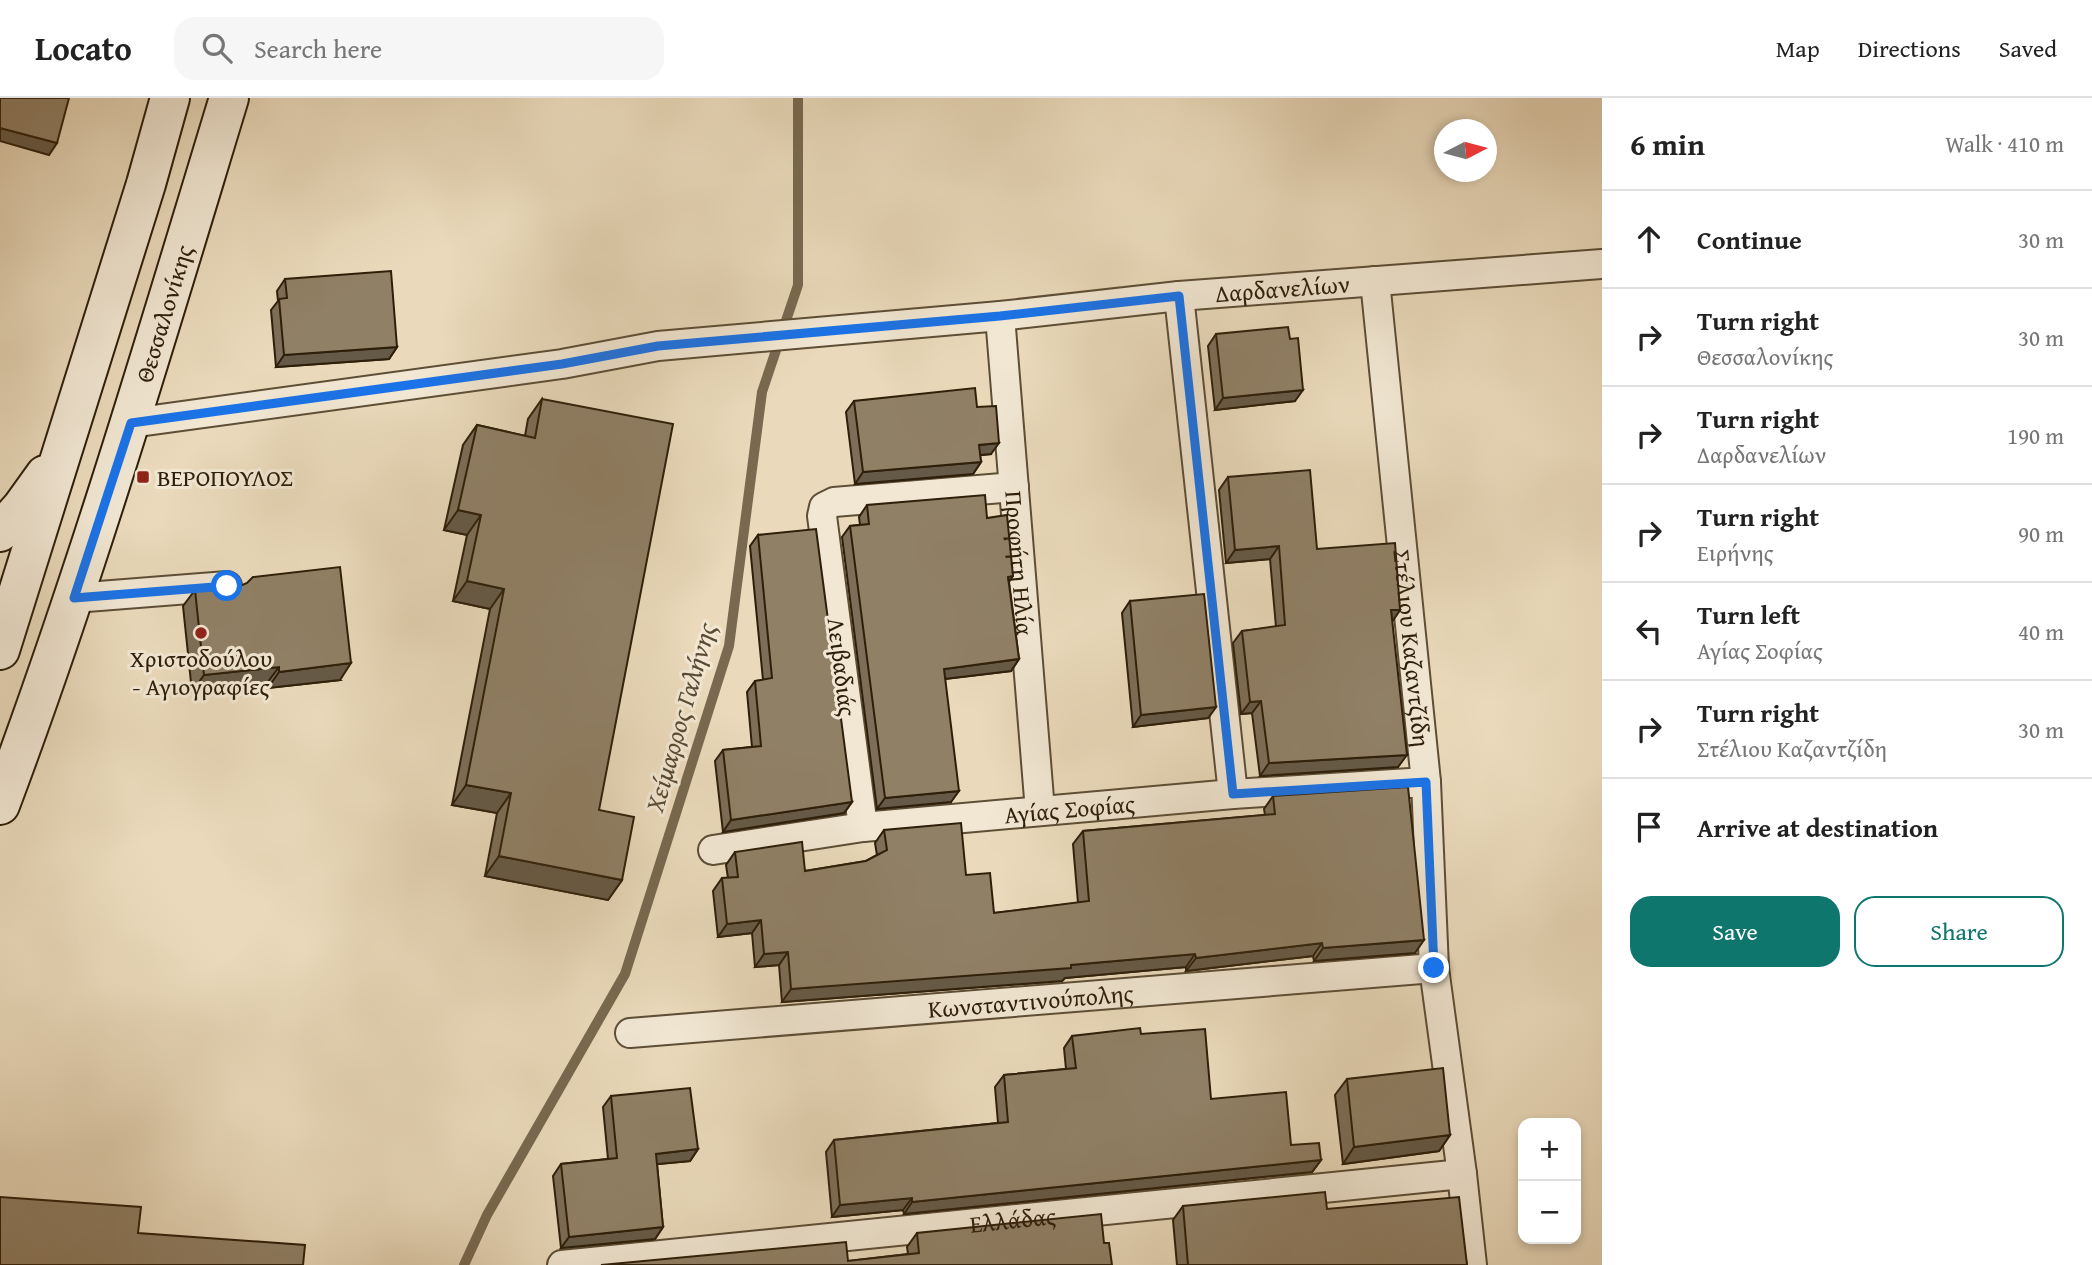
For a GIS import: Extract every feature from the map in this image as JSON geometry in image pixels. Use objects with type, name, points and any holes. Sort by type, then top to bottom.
[{"type":"main road","points":[[61,636],[4,626],[64,447],[170,98]]},
{"type":"main road","name":"Θεσσαλονίκης","points":[[0,805],[46,682],[131,423],[229,98]]},
{"type":"main road","points":[[0,532],[34,492],[64,447]]},
{"type":"main road","points":[[0,661],[46,682]]},
{"type":"street","name":"Δαρδανελίων","points":[[131,423],[562,364],[658,346],[1000,316],[1179,296],[1602,264]]},
{"type":"street","name":"Στέλιου Καζαντζίδη","points":[[1375,281],[1426,782],[1434,968],[1472,1265]]},
{"type":"street","points":[[1179,296],[1233,794]]},
{"type":"street","name":"Προφήτη Ηλία","points":[[1000,316],[1040,811]]},
{"type":"street","name":"Λειβαδιάς","points":[[863,827],[822,516],[824,507],[835,502],[1014,487]]},
{"type":"street","points":[[74,598],[227,586]]},
{"type":"street","name":"Αγίας Σοφίας","points":[[713,850],[863,827],[1233,794],[1426,782]]},
{"type":"street","name":"Κωνσταντινούπολης","points":[[629,1033],[1434,968]]},
{"type":"street","name":"Ελλάδας","points":[[562,1265],[1462,1174]]},
{"type":"building","points":[[0,98],[69,98],[57,143],[0,128]]},
{"type":"building","points":[[391,271],[397,347],[284,355],[279,299],[287,298],[285,279]]},
{"type":"building","points":[[1288,327],[1290,339],[1298,338],[1303,390],[1223,398],[1216,334]]},
{"type":"building","points":[[975,388],[977,407],[996,406],[999,443],[979,445],[981,462],[863,472],[854,401]]},
{"type":"building","points":[[542,399],[673,424],[599,810],[634,817],[622,880],[499,856],[511,793],[466,785],[504,589],[467,581],[481,515],[458,510],[477,425],[535,438]]},
{"type":"building","points":[[1310,470],[1317,549],[1395,543],[1400,610],[1391,610],[1407,755],[1269,763],[1261,701],[1250,702],[1242,631],[1285,625],[1279,546],[1235,550],[1228,477]]},
{"type":"building","points":[[985,495],[987,518],[1007,515],[1013,576],[1008,577],[1019,659],[944,669],[959,791],[885,798],[850,526],[869,524],[867,505]]},
{"type":"building","points":[[816,529],[852,802],[731,820],[723,750],[761,746],[755,681],[772,678],[758,535]]},
{"type":"building","points":[[340,567],[351,663],[279,672],[279,667],[204,675],[195,590],[240,586],[253,577]]},
{"type":"building","points":[[1204,594],[1216,707],[1141,715],[1130,601]]},
{"type":"building","points":[[1408,787],[1424,940],[1323,948],[1322,943],[1196,958],[1195,954],[1071,965],[1071,968],[791,989],[788,952],[764,954],[761,920],[727,924],[722,878],[738,877],[735,852],[802,842],[805,871],[866,861],[887,850],[884,830],[961,823],[966,875],[990,873],[994,913],[1089,901],[1083,831],[1275,814],[1273,796]]},
{"type":"building","points":[[1140,1028],[1141,1034],[1205,1029],[1211,1099],[1286,1092],[1291,1145],[1319,1143],[1321,1160],[912,1202],[912,1198],[840,1205],[834,1140],[1008,1122],[1004,1075],[1076,1068],[1072,1036]]},
{"type":"building","points":[[1443,1068],[1450,1135],[1354,1147],[1347,1079]]},
{"type":"building","points":[[690,1088],[698,1149],[656,1154],[663,1227],[569,1237],[561,1164],[617,1158],[611,1096]]},
{"type":"building","points":[[1325,1192],[1327,1209],[1459,1197],[1467,1265],[1188,1265],[1183,1206]]},
{"type":"building","points":[[0,1197],[141,1207],[138,1233],[305,1245],[303,1265],[0,1265]]},
{"type":"building","points":[[1101,1214],[1104,1243],[1109,1243],[1112,1265],[601,1265],[846,1242],[848,1261],[919,1253],[917,1233]]},
{"type":"waterway","name":"Χείμαρρος Γαλήνης","points":[[464,1265],[487,1215],[625,974],[729,646],[762,392],[798,285],[798,98]]},
{"type":"place","name":"ΒΕΡΟΠΟΥΛΟΣ","points":[[143,477]]},
{"type":"place","name":"Χριστοδούλου - Αγιογραφίες","points":[[201,633]]},
{"type":"route","points":[[227,586],[74,598],[131,423],[562,364],[658,346],[1000,316],[1179,296],[1233,794],[1426,782],[1434,968]]}]
